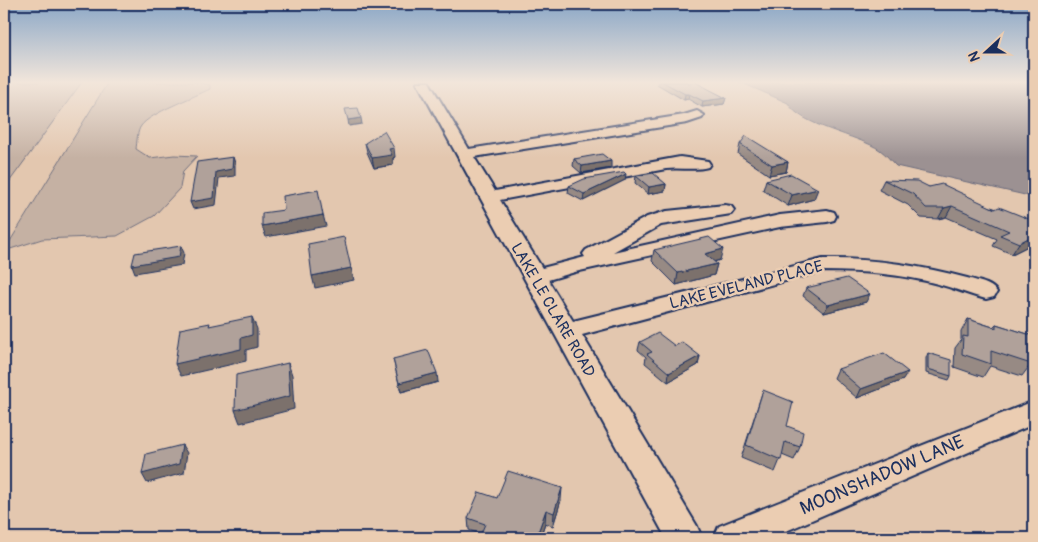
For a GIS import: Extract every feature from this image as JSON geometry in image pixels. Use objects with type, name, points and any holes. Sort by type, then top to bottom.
[{"type":"street","name":"LAKE LE CLARE ROAD","points":[[437,107],[685,538]]},
{"type":"street","points":[[464,154],[671,122],[694,118],[697,115]]},
{"type":"street","points":[[489,197],[666,164],[680,162],[702,164]]},
{"type":"street","points":[[532,271],[600,251],[654,221],[667,216],[725,210]]},
{"type":"street","points":[[532,271],[579,265],[771,223],[827,216]]},
{"type":"street","name":"LAKE EVELAND PLACE","points":[[565,332],[824,264],[859,264],[902,270],[953,280],[986,292]]},
{"type":"street","name":"MOONSHADOW LANE","points":[[731,538],[1034,412]]},
{"type":"shaded area","points":[[4,107],[64,107],[4,189]]},
{"type":"shaded area","points":[[92,107],[170,107],[153,116],[141,126],[137,137],[136,149],[150,158],[174,155],[197,156],[183,171],[180,188],[154,216],[117,236],[42,239],[4,251]]},
{"type":"shaded area","points":[[791,107],[1034,107],[1034,197],[896,166],[882,152],[870,145],[817,124],[794,111]]},
{"type":"building","points":[[358,108],[361,118],[348,120],[345,109]]},
{"type":"building","points":[[384,131],[394,148],[389,149],[392,155],[372,158],[365,143]]},
{"type":"building","points":[[746,136],[788,162],[772,165],[740,144]]},
{"type":"building","points":[[602,154],[611,161],[582,166],[574,159]]},
{"type":"building","points":[[233,157],[232,169],[216,172],[214,198],[190,202],[197,162]]},
{"type":"building","points":[[624,172],[626,174],[584,194],[569,186],[584,179]]},
{"type":"building","points":[[653,173],[666,184],[649,187],[636,176]]},
{"type":"building","points":[[791,174],[818,189],[792,195],[766,180]]},
{"type":"building","points":[[884,180],[917,181],[929,187],[942,184],[995,209],[999,207],[1034,221],[1034,235],[1019,243],[1000,235],[1009,231],[952,206],[926,208],[913,194]]},
{"type":"building","points":[[318,190],[323,215],[262,226],[262,213],[284,210],[283,196]]},
{"type":"building","points":[[344,237],[351,268],[312,276],[308,244]]},
{"type":"building","points":[[709,237],[723,249],[705,254],[717,264],[678,273],[654,250]]},
{"type":"building","points":[[181,246],[179,257],[132,265],[135,253]]},
{"type":"building","points":[[847,278],[870,294],[828,305],[806,288]]},
{"type":"building","points":[[252,317],[252,335],[241,338],[241,349],[175,364],[180,329],[210,323],[209,326]]},
{"type":"building","points":[[968,319],[996,328],[996,324],[1034,336],[1034,355],[1031,354],[1031,364],[991,351],[991,364],[962,354],[963,336],[968,337]]},
{"type":"building","points":[[658,333],[675,346],[682,342],[700,356],[669,373],[647,354],[652,352],[640,342]]},
{"type":"building","points":[[428,350],[437,373],[399,383],[393,359]]},
{"type":"building","points":[[884,353],[908,372],[861,389],[838,369]]},
{"type":"building","points":[[928,353],[951,360],[951,376],[928,369]]},
{"type":"building","points":[[288,363],[290,396],[235,410],[236,375]]},
{"type":"building","points":[[763,390],[793,402],[787,426],[803,432],[800,447],[785,442],[781,460],[746,445]]},
{"type":"building","points":[[182,445],[179,464],[142,474],[146,454]]},
{"type":"building","points":[[508,471],[562,488],[554,513],[546,510],[536,538],[479,538],[485,524],[468,518],[479,492],[497,498]]}]
